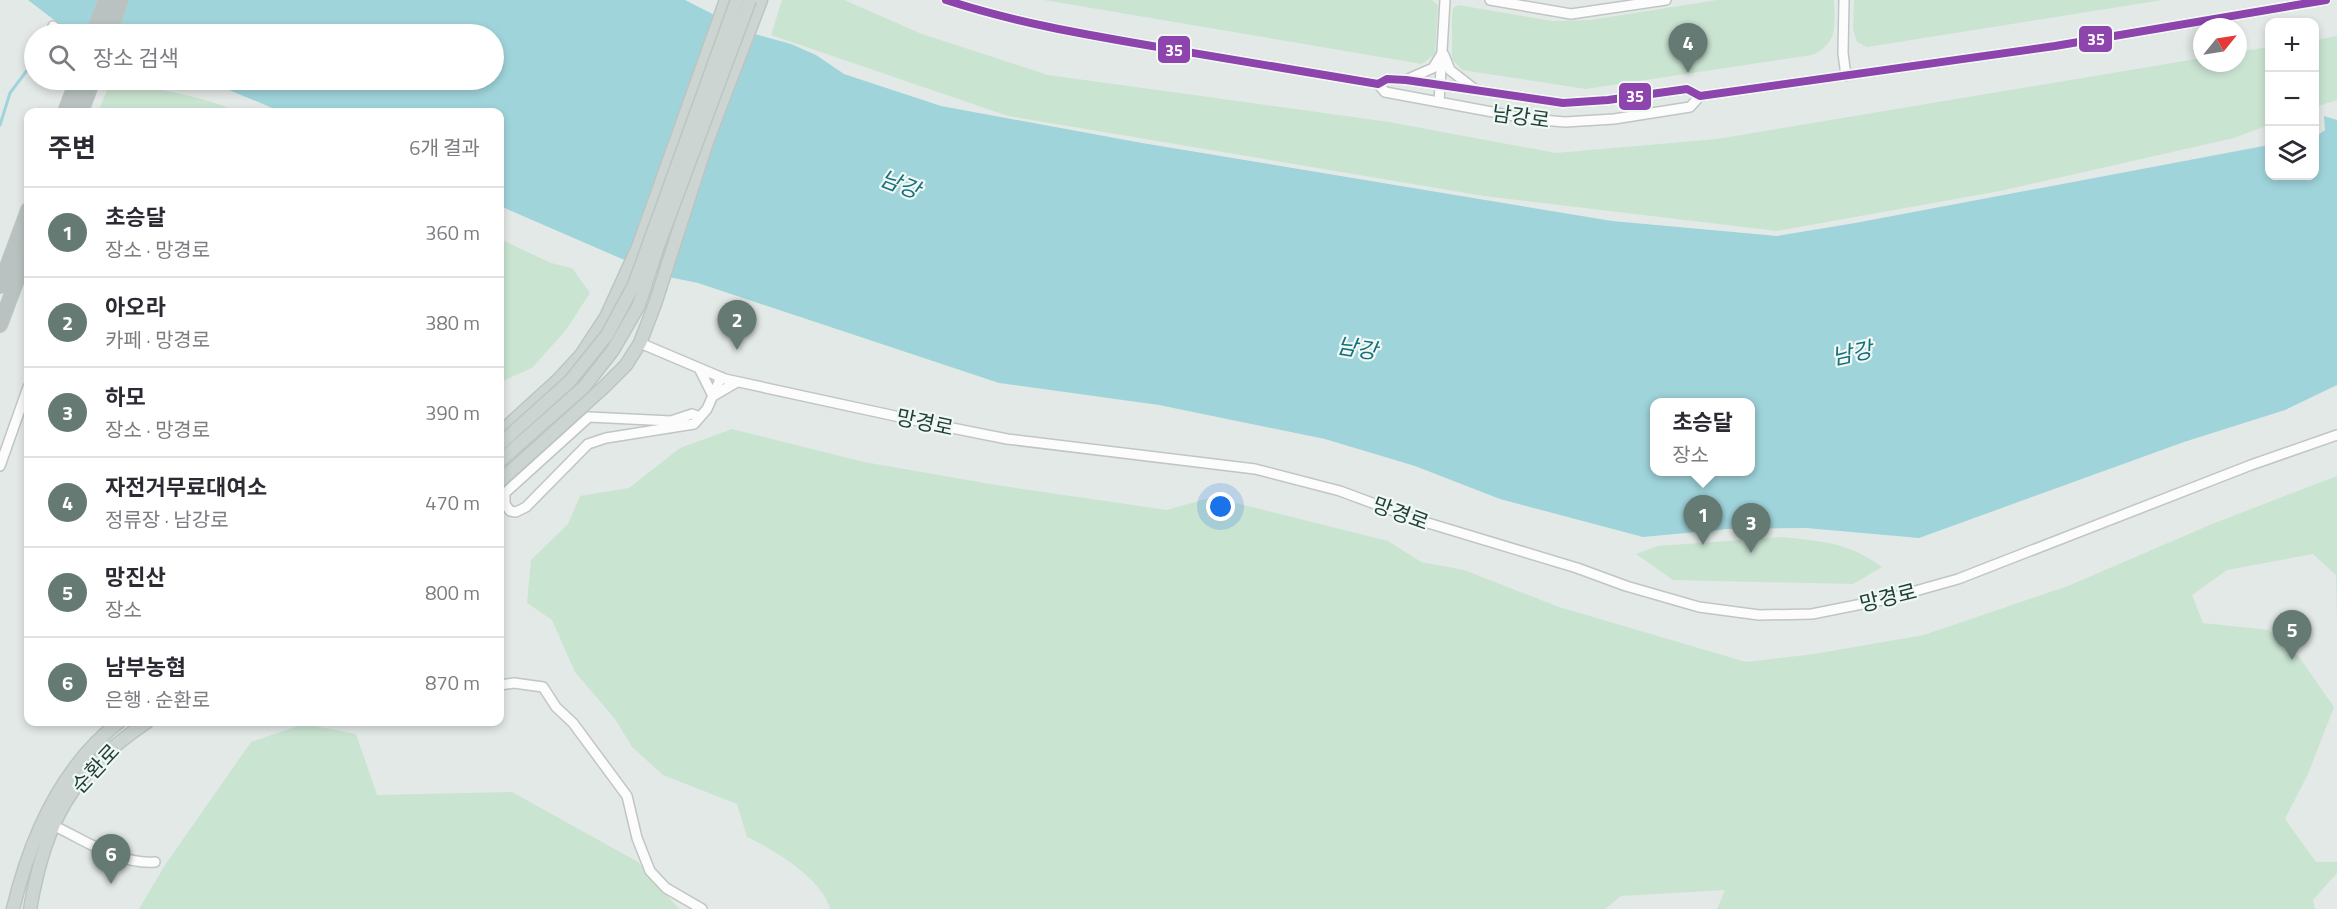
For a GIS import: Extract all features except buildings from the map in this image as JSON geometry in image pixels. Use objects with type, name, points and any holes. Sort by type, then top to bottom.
[{"type":"highway","points":[[97,24],[105,0]]},
{"type":"highway","points":[[113,24],[121,0]]},
{"type":"highway","points":[[66,108],[73,90]]},
{"type":"highway","points":[[82,108],[89,90]]},
{"type":"highway","points":[[0,286],[24,221]]},
{"type":"highway","points":[[0,325],[24,262]]},
{"type":"main road","points":[[504,429],[558,380],[581,355],[606,317],[638,247],[726,0]]},
{"type":"main road","points":[[504,440],[570,381],[608,335],[634,285],[737,0]]},
{"type":"main road","points":[[504,458],[584,387],[613,350],[639,305],[657,249],[750,0]]},
{"type":"main road","points":[[504,477],[604,387],[626,365],[640,342],[655,304],[708,139],[761,0]]},
{"type":"main road","points":[[606,317],[640,342]]},
{"type":"main road","name":"순환로","points":[[30,909],[34,879],[47,823],[63,784],[86,753],[115,726]]},
{"type":"main road","name":"순환로","points":[[13,909],[26,856],[47,823],[92,764],[142,726]]},
{"type":"street","name":"남강로","points":[[946,0],[996,17],[1046,28],[1378,84],[1387,79],[1406,80],[1563,103],[1608,100],[1687,89],[1700,96],[2055,46],[2320,0]]},
{"type":"street","points":[[1439,102],[1445,0]]},
{"type":"street","points":[[1491,0],[1571,14],[1639,2],[1666,0]]},
{"type":"street","points":[[1844,0],[1843,53],[1846,76]]},
{"type":"street","points":[[1406,80],[1433,68],[1443,52]]},
{"type":"street","points":[[1443,52],[1450,70],[1474,89]]},
{"type":"street","name":"남강로","points":[[1378,84],[1385,92],[1530,119],[1565,122],[1614,119],[1690,107],[1700,96]]},
{"type":"street","name":"망경로","points":[[640,342],[737,382],[1007,439],[1254,469],[1340,491],[1418,520],[1577,567],[1626,586],[1699,607],[1759,615],[1812,614],[1887,599],[1958,579],[2186,489],[2337,435]]},
{"type":"street","points":[[699,368],[712,396]]},
{"type":"street","points":[[700,417],[692,414],[671,421],[589,417],[505,493],[505,504],[510,511],[516,512],[526,507],[588,444],[606,438],[694,424],[700,417],[721,377]]},
{"type":"street","points":[[712,396],[737,382]]},
{"type":"street","points":[[0,466],[24,398]]},
{"type":"street","points":[[504,684],[514,683],[543,687],[555,707],[573,723],[627,796],[637,838],[650,871],[666,888],[702,909]]},
{"type":"street","points":[[47,823],[101,850],[146,863],[155,862]]},
{"type":"green space","points":[[782,0],[844,0],[922,34],[1048,75],[1389,122],[1556,153],[1717,139],[2193,60],[2193,72],[2247,72],[2247,51],[2265,48],[2265,126],[2234,138],[2000,191],[1777,231],[1484,196],[1008,116],[771,35]]},
{"type":"green space","points":[[1044,0],[1432,0],[1438,5],[1435,54],[1422,64]]},
{"type":"green space","points":[[1717,0],[1834,0],[1833,33],[1827,45],[1812,55],[1586,89],[1462,70],[1452,59],[1452,15],[1453,8],[1458,5],[1552,21],[1590,20]]},
{"type":"green space","points":[[1854,0],[2163,0],[1867,47],[1857,42],[1853,29]]},
{"type":"green space","points":[[2337,36],[2337,100],[2319,106],[2319,72],[2319,39]]},
{"type":"green space","points":[[107,90],[160,90],[228,108],[100,108]]},
{"type":"green space","points":[[504,241],[551,263],[572,268],[590,293],[566,330],[532,368],[504,380]]},
{"type":"green space","points":[[732,429],[864,462],[996,485],[1167,510],[1212,497],[1388,541],[1421,562],[1464,570],[1559,607],[1746,662],[1814,654],[1924,635],[2068,586],[2212,524],[2337,476],[2337,623],[2336,575],[2313,554],[2227,570],[2192,595],[2203,623],[2269,630],[2299,657],[2334,707],[2308,774],[2285,819],[2316,862],[2337,862],[2337,873],[2313,900],[2315,909],[1717,909],[1725,890],[1621,896],[1605,909],[830,909],[817,886],[796,866],[747,837],[737,804],[663,775],[632,747],[615,719],[575,672],[552,620],[527,603],[531,560],[568,524],[580,496],[629,488],[680,448]]},
{"type":"green space","points":[[1782,537],[1835,544],[1858,553],[1882,567],[1853,584],[1673,580],[1636,554],[1658,546]]},
{"type":"green space","points":[[298,726],[314,726],[356,734],[377,795],[512,792],[638,862],[679,909],[139,909],[165,865],[251,742]]},
{"type":"water","name":"남강","points":[[28,0],[685,0],[748,32],[791,44],[816,55],[844,74],[941,106],[1142,143],[1612,221],[1777,236],[2265,146],[2265,180],[2319,180],[2319,134],[2325,130],[2324,116],[2337,120],[2337,385],[2285,410],[2184,442],[1919,538],[1806,528],[1728,529],[1643,537],[1500,499],[1415,466],[1325,439],[1159,405],[999,383],[698,283],[659,275],[504,208],[504,108],[272,108],[229,90],[504,90],[504,24],[59,24]]},
{"type":"waterway","points":[[0,125],[10,93],[24,74]]},
{"type":"transit line","name":"35","points":[[946,0],[1022,21],[1180,51],[1378,84],[1387,79],[1406,80],[1563,103],[1608,100],[1687,89],[1700,96],[2055,46],[2326,0]]},
{"type":"place","name":"자전거무료대여소","points":[[1688,73]]},
{"type":"place","name":"아오라","points":[[737,350]]},
{"type":"place","name":"초승달","points":[[1703,545]]},
{"type":"place","name":"하모","points":[[1751,553]]},
{"type":"place","name":"망진산","points":[[2292,660]]},
{"type":"place","name":"남부농협","points":[[111,884]]}]
